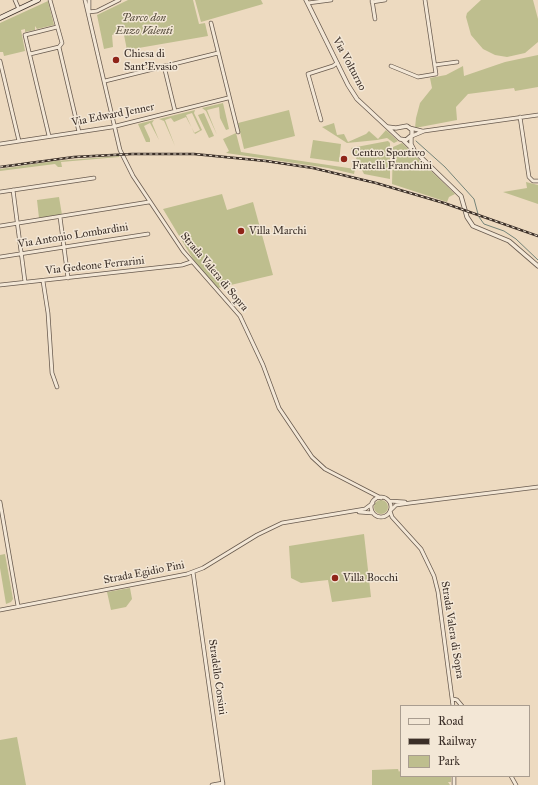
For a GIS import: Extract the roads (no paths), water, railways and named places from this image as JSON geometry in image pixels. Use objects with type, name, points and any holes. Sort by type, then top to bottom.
[{"type":"main road","points":[[0,18],[38,0]]},
{"type":"street","points":[[15,0],[18,7]]},
{"type":"street","points":[[50,0],[62,43],[60,47],[79,132]]},
{"type":"street","points":[[85,0],[89,12]]},
{"type":"street","points":[[88,0],[89,12]]},
{"type":"street","points":[[89,12],[96,11],[119,0]]},
{"type":"street","points":[[307,2],[331,0]]},
{"type":"street","points":[[375,18],[372,1],[385,0]]},
{"type":"street","points":[[391,66],[418,77],[436,74],[425,0]]},
{"type":"street","name":"Via Volturno","points":[[307,2],[337,63],[357,98],[461,196],[469,220],[475,227],[509,241],[538,266]]},
{"type":"street","name":"Strada Valera di Sopra","points":[[89,12],[115,126],[125,162],[149,202],[192,262],[240,316],[263,365],[279,408],[312,457],[326,470],[368,492],[387,499],[391,504],[390,510],[396,520],[421,549],[434,576],[439,598],[454,705]]},
{"type":"street","points":[[211,23],[228,98],[238,132]]},
{"type":"street","points":[[49,136],[25,34],[57,27]]},
{"type":"street","points":[[30,54],[60,47]]},
{"type":"street","points":[[105,81],[218,53]]},
{"type":"street","points":[[0,61],[18,141]]},
{"type":"street","points":[[435,65],[457,62]]},
{"type":"street","points":[[321,120],[308,74],[333,66],[337,63]]},
{"type":"street","points":[[164,66],[175,112]]},
{"type":"street","name":"Via Edward Jenner","points":[[0,144],[115,126],[228,98]]},
{"type":"street","points":[[401,127],[398,133],[400,139],[408,140],[411,136],[424,131],[538,114]]},
{"type":"street","points":[[520,117],[529,176],[532,181],[538,181]]},
{"type":"street","points":[[388,127],[406,126],[424,131]]},
{"type":"street","name":"Via Volturno","points":[[410,128],[412,132],[412,146],[424,161]]},
{"type":"street","points":[[0,192],[94,178]]},
{"type":"street","points":[[13,190],[25,282]]},
{"type":"street","points":[[0,226],[149,202]]},
{"type":"street","points":[[60,217],[68,278]]},
{"type":"street","name":"Via Antonio Lombardini","points":[[0,257],[148,234]]},
{"type":"street","name":"Via Gedeone Ferrarini","points":[[0,285],[182,265],[192,262]]},
{"type":"street","points":[[43,281],[48,313],[52,373],[56,387]]},
{"type":"street","points":[[382,517],[388,515],[390,510],[396,506],[411,503],[538,487]]},
{"type":"street","points":[[368,492],[372,498],[372,510],[376,515],[396,520]]},
{"type":"street","points":[[373,503],[381,498]]},
{"type":"street","points":[[387,499],[393,502],[411,503]]},
{"type":"street","points":[[0,502],[18,606]]},
{"type":"street","name":"Strada Egidio Pini","points":[[0,610],[193,572],[282,523],[366,509],[373,503]]},
{"type":"street","name":"Strada Egidio Pini","points":[[352,511],[368,512],[376,515]]},
{"type":"street","name":"Stradello Corsini","points":[[193,572],[223,784]]},
{"type":"street","points":[[453,699],[457,700],[461,705]]},
{"type":"street","points":[[212,785],[223,784]]},
{"type":"waterway","points":[[416,141],[445,167],[474,199],[478,214]]},
{"type":"waterway","points":[[479,217],[484,224],[504,231],[516,239],[538,260]]},
{"type":"railway","points":[[0,167],[74,157],[132,154],[194,154],[266,161],[313,168],[376,183],[444,203],[538,236]]},
{"type":"place","name":"Chiesa di Sant'Evasio","points":[[116,60]]},
{"type":"place","name":"Centro Sportivo Fratelli Franchini","points":[[344,159]]},
{"type":"place","name":"Villa Marchi","points":[[241,231]]},
{"type":"place","name":"Villa Bocchi","points":[[335,578]]},
{"type":"park label","name":"Parco don Enzo Valenti","points":[[144,24]]}]
